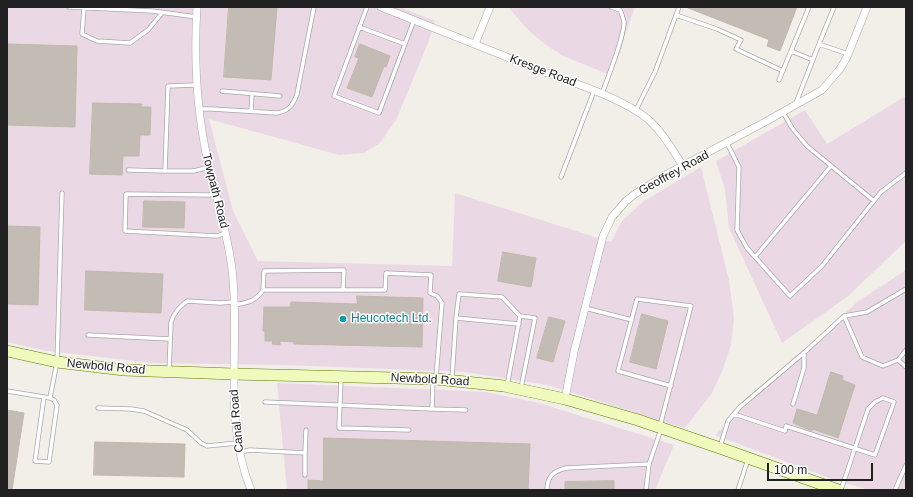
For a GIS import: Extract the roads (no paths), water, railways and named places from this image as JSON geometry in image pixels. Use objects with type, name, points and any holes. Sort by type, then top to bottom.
[{"type":"main road","name":"Newbold Road","points":[[7,351],[57,362],[124,370],[434,379],[507,386],[565,399],[661,428],[838,490]]},
{"type":"street","name":"Towpath Road","points":[[197,7],[195,61],[199,109],[209,167],[226,233],[232,269],[235,340],[233,374]]},
{"type":"street","name":"Kresge Road","points":[[381,7],[594,91],[636,110],[658,129],[666,139],[682,166]]},
{"type":"street","points":[[475,44],[490,7]]},
{"type":"street","name":"Geoffrey Road","points":[[565,399],[603,236],[612,217],[622,205],[635,194],[682,166],[822,90],[840,69],[848,54],[867,7]]},
{"type":"street","name":"Canal Road","points":[[233,374],[237,443],[250,490]]},
{"type":"lane","points":[[69,7],[149,9],[162,13],[196,17]]},
{"type":"lane","points":[[199,109],[281,112],[285,111],[292,105],[297,94],[314,7]]},
{"type":"lane","points":[[367,7],[334,96],[379,113],[414,20]]},
{"type":"lane","points":[[601,94],[617,51],[624,22],[620,10],[611,7]]},
{"type":"lane","points":[[636,110],[655,72],[679,7]]},
{"type":"lane","points":[[779,80],[809,7]]},
{"type":"lane","points":[[795,106],[834,7]]},
{"type":"lane","points":[[84,8],[82,34],[97,41],[130,43],[148,30],[162,13]]},
{"type":"lane","points":[[676,15],[717,29],[741,40],[736,49],[783,71]]},
{"type":"lane","points":[[359,27],[405,44]]},
{"type":"lane","points":[[819,44],[848,54]]},
{"type":"lane","points":[[791,51],[813,60]]},
{"type":"lane","points":[[165,171],[168,86],[196,85]]},
{"type":"lane","points":[[222,91],[280,96]]},
{"type":"lane","points":[[561,177],[594,91]]},
{"type":"lane","points":[[251,111],[252,94]]},
{"type":"lane","points":[[783,112],[792,128],[807,146],[874,201]]},
{"type":"lane","points":[[726,143],[739,168],[737,230],[747,248],[790,296],[822,266],[881,192],[906,173]]},
{"type":"lane","points":[[755,257],[831,166]]},
{"type":"lane","points":[[128,170],[194,170],[209,167]]},
{"type":"lane","points":[[50,398],[57,362],[62,193]]},
{"type":"lane","points":[[216,193],[209,195],[126,194],[124,231],[218,236],[226,233]]},
{"type":"lane","points":[[169,372],[171,322],[173,316],[187,302],[234,303],[252,301],[259,297],[263,290],[264,271],[344,270],[343,290]]},
{"type":"lane","points":[[263,290],[385,290],[386,274],[431,275],[430,293],[437,296],[442,303],[432,409]]},
{"type":"lane","points":[[720,448],[728,421],[740,407],[804,353],[844,316],[867,312],[906,289]]},
{"type":"lane","points":[[452,380],[459,294],[502,297],[520,316],[535,318],[521,389]]},
{"type":"lane","points":[[646,490],[649,464],[661,428],[691,306],[637,300],[618,371],[671,386]]},
{"type":"lane","points":[[585,308],[632,320]]},
{"type":"lane","points":[[507,386],[520,316]]},
{"type":"lane","points":[[844,316],[862,357],[883,366],[898,360],[906,350]]},
{"type":"lane","points":[[456,318],[519,324]]},
{"type":"lane","points":[[88,335],[170,339]]},
{"type":"lane","points":[[794,404],[804,368],[804,353]]},
{"type":"lane","points":[[898,360],[906,367]]},
{"type":"lane","points":[[341,377],[339,428],[409,430]]},
{"type":"lane","points":[[7,391],[44,397],[50,398],[56,402],[57,405],[49,462],[35,461],[44,397]]},
{"type":"lane","points":[[734,414],[785,431],[786,426],[855,449],[874,455],[894,402],[883,398],[868,409],[855,449],[841,490]]},
{"type":"lane","points":[[265,402],[466,410]]},
{"type":"lane","points":[[98,408],[131,409],[144,412],[187,430],[201,443],[207,446],[237,443]]},
{"type":"lane","points":[[305,475],[306,430]]},
{"type":"lane","points":[[239,452],[250,450],[305,453]]},
{"type":"lane","points":[[738,490],[748,458]]},
{"type":"lane","points":[[547,490],[549,477],[553,473],[566,468],[649,464]]},
{"type":"lane","points":[[895,490],[906,465]]},
{"type":"place","name":"Heucotech Ltd.","points":[[343,319]]}]
